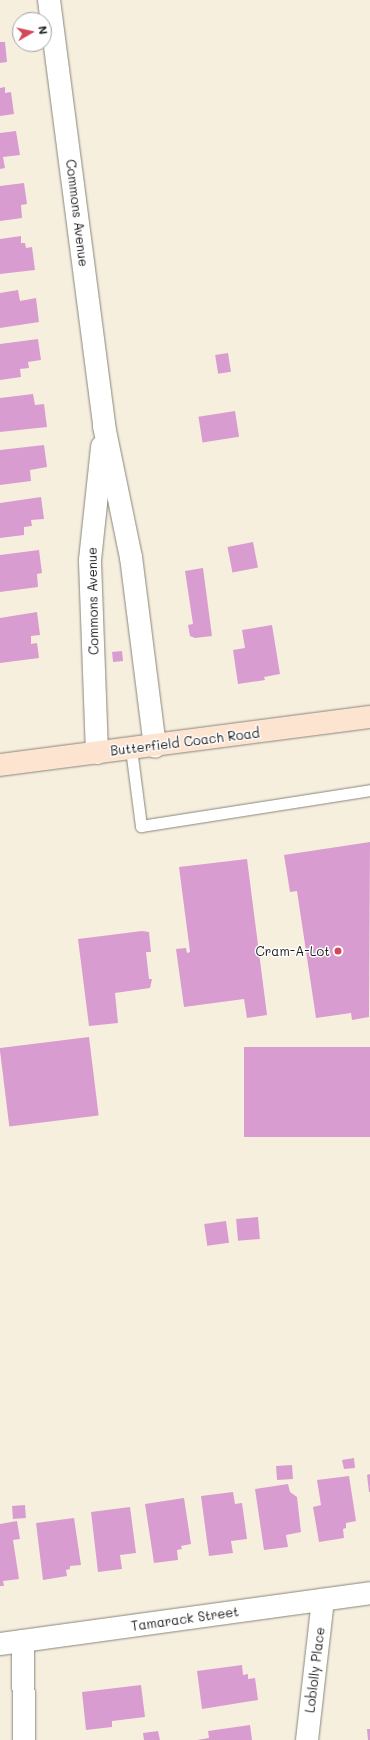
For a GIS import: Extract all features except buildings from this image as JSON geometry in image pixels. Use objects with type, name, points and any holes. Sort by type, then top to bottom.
[{"type":"main road","name":"Butterfield Coach Road","points":[[0,765],[370,717]]},
{"type":"street","name":"Commons Avenue","points":[[49,0],[104,426],[131,557],[155,746]]},
{"type":"street","name":"Commons Avenue","points":[[97,753],[90,560],[104,426]]},
{"type":"street","name":"Tamarack Street","points":[[0,1644],[370,1593]]},
{"type":"street","name":"Loblolly Place","points":[[307,1740],[323,1600]]},
{"type":"street","points":[[23,1641],[24,1740]]},
{"type":"lane","points":[[131,749],[141,826],[370,790]]},
{"type":"place","name":"Cram-A-Lot","points":[[338,951]]}]
